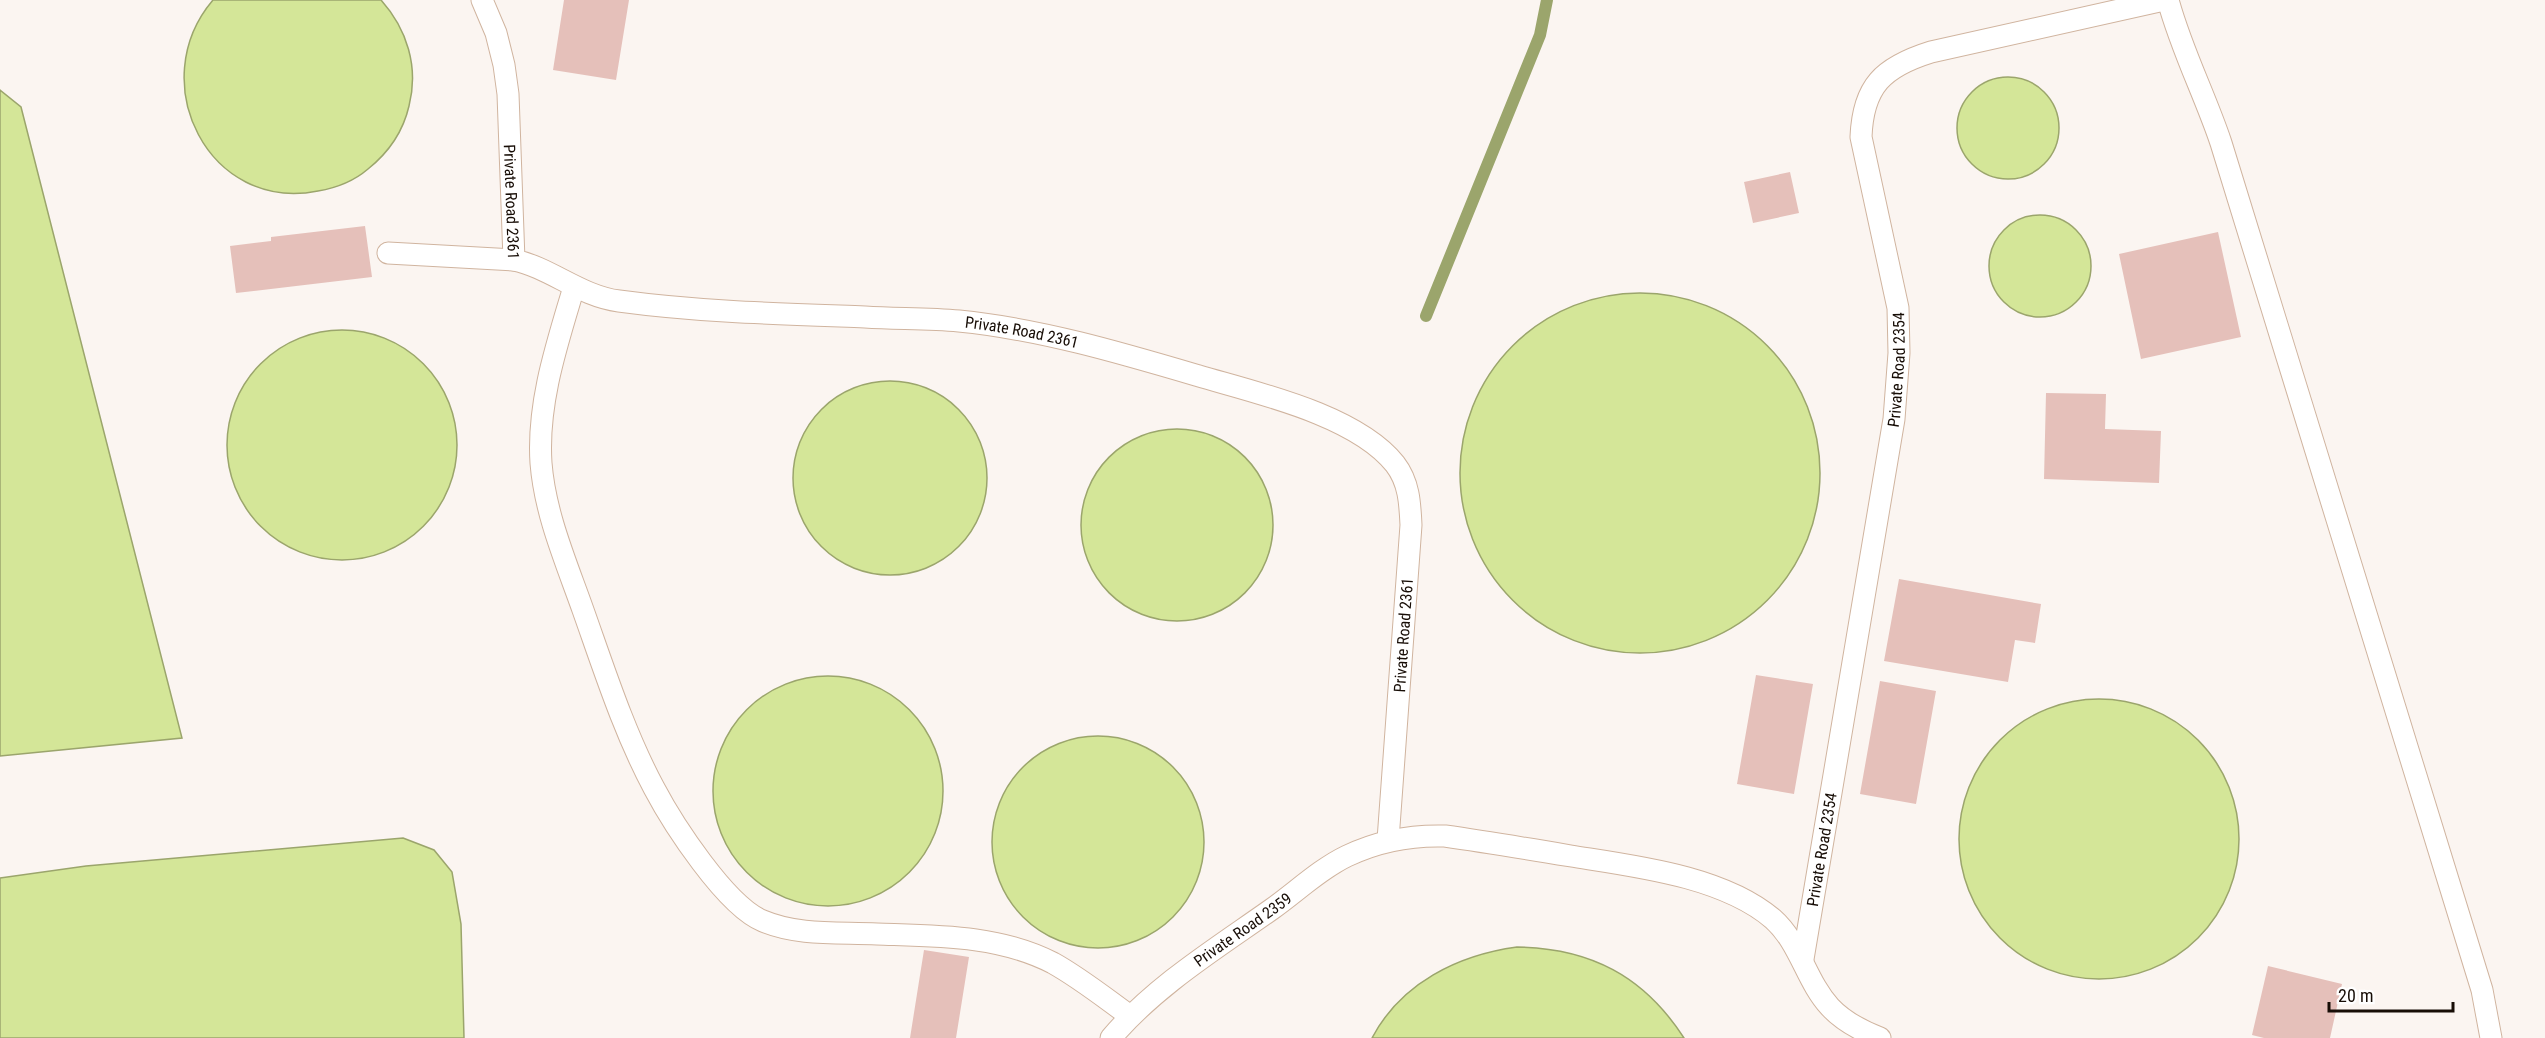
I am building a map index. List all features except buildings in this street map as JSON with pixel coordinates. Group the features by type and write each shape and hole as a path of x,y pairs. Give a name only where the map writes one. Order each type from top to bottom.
{"lane":[{"name":"Private Road 2361","path":"482,0 496,33 508,94 514,260 545,270 574,287 601,298 617,301 773,313 958,321 1034,333 1136,358 1283,401 1311,411 1366,439 1386,454 1403,477 1409,492 1411,517 1388,840"},
{"path":"2166,0 2221,143 2482,990 2491,1038"},
{"name":"Private Road 2354","path":"1803,959 1898,384 1898,308 1861,137 1866,98 1884,74 1894,66 1931,51 2166,0"},
{"path":"388,253 514,260"},
{"path":"574,287 544,399 541,462 549,509 597,650 642,763 668,812 720,886 759,920 784,928 950,936 1001,945 1050,962 1130,1016"},
{"path":"1388,840 1445,836 1646,868 1709,886 1760,910 1784,930 1830,1007 1853,1024 1880,1038"},
{"name":"Private Road 2359","path":"1111,1038 1130,1016 1191,966 1346,857 1388,840"}],"shaded area":[{"path":"213,0 381,0 398,23 404,36 412,77 412,91 403,125 382,156 363,173 351,180 318,191 279,192 246,182 218,162 198,134 187,102 185,68 193,33"},
{"path":"2008,77 2027,81 2044,92 2055,109 2059,128 2055,147 2044,164 2027,175 2008,179 1989,175 1972,164 1961,147 1957,128 1961,109 1972,92 1989,81"},
{"path":"0,90 21,107 182,738 0,756"},
{"path":"2040,215 2059,219 2076,230 2087,247 2091,266 2087,285 2076,302 2059,313 2040,317 2021,313 2004,302 1993,285 1989,266 1993,247 2004,230 2021,219"},
{"path":"1640,293 1675,296 1709,306 1740,323 1768,345 1790,373 1807,404 1817,438 1820,473 1817,508 1807,542 1790,573 1768,601 1740,623 1709,640 1675,650 1640,653 1605,650 1571,640 1540,623 1512,601 1490,573 1473,542 1463,508 1460,473 1463,438 1473,404 1490,373 1512,345 1540,323 1571,306 1605,296"},
{"path":"331,330 353,330 396,343 415,356 431,372 444,391 452,412 457,445 455,467 444,499 431,518 415,534 396,547 375,555 353,560 331,560 288,547 269,534 253,518 240,499 232,478 227,456 227,434 240,391 253,372 269,356 288,343 309,335"},
{"path":"890,381 909,383 927,389 951,403 965,417 979,441 985,459 987,478 985,497 979,515 965,539 951,553 927,567 909,573 890,575 871,573 853,567 829,553 815,539 801,515 795,497 793,478 795,459 801,441 815,417 829,403 853,389 871,383"},
{"path":"1186,429 1196,430 1222,440 1238,450 1252,464 1266,488 1272,506 1272,544 1266,562 1252,586 1238,600 1214,614 1196,620 1168,621 1158,620 1132,610 1116,600 1102,586 1088,562 1082,544 1081,516 1082,506 1092,480 1102,464 1116,450 1140,436 1158,430"},
{"path":"828,676 850,678 872,685 901,702 917,718 938,758 943,791 941,813 934,835 917,864 901,880 861,901 828,906 806,904 784,897 755,880 739,864 718,824 713,791 715,769 722,747 739,718 755,702 795,681"},
{"path":"2099,699 2140,705 2177,723 2198,740 2215,761 2233,798 2239,839 2233,880 2215,917 2198,938 2177,955 2140,973 2099,979 2058,973 2021,955 2000,938 1983,917 1965,880 1959,839 1965,798 1983,761 2000,740 2021,723 2058,705"},
{"path":"1088,736 1108,736 1129,740 1148,748 1166,760 1180,774 1192,792 1200,811 1204,842 1200,873 1192,892 1180,910 1166,924 1148,936 1129,944 1108,948 1088,948 1067,944 1048,936 1030,924 1016,910 1004,892 996,873 992,852 992,832 996,811 1004,792 1016,774 1030,760 1048,748 1067,740"},
{"path":"403,838 434,850 452,872 461,924 464,1038 0,1038 0,878 86,866"},
{"path":"1517,947 1568,953 1613,970 1633,982 1651,998 1684,1038 1372,1038 1384,1019 1399,1002 1433,975 1474,957"}],"waterway":[{"path":"1426,316 1540,35 1547,0"}]}
